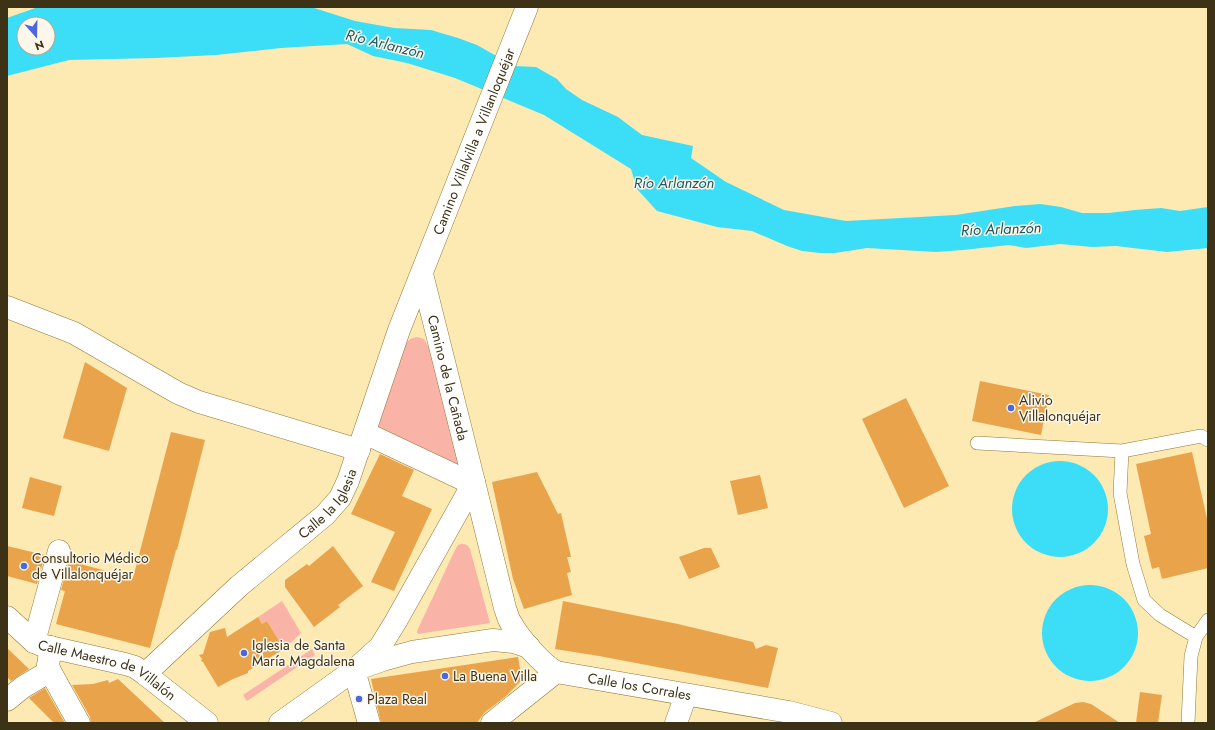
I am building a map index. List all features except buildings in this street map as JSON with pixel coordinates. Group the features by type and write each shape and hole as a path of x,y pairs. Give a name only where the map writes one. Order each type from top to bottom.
{"street":[{"name":"Camino Villalvilla a Villanloquéjar","path":"422,274 526,8"},
{"name":"Calle la Iglesia","path":"145,674 239,586 325,515 340,498 348,481 362,442 399,330 422,274"},
{"name":"Camino de la Cañada","path":"422,274 505,608 506,632 529,647"},
{"path":"7,307 74,333 178,393 199,402 362,442 474,483 380,647 354,670 280,723"},
{"path":"399,330 408,324 418,322 427,324 436,333"},
{"path":"447,532 462,526 475,527 487,536"},
{"path":"59,551 42,645 50,671 79,723"},
{"name":"Calle Maestro de Villalón","path":"7,617 42,645 135,667 207,723"},
{"path":"396,621 398,634 402,644 412,652"},
{"path":"354,670 412,652 484,641 506,632"},
{"name":"Calle los Corrales","path":"529,647 548,668 556,672 789,712 831,723"},
{"path":"354,670 369,723"},
{"path":"7,700 50,671"},
{"path":"494,722 556,672"},
{"path":"676,723 686,695"}],"lane":[{"path":"977,443 1122,451 1201,436 1208,440"},
{"path":"1122,451 1120,493 1133,564 1144,600 1160,615 1196,638"},
{"path":"1188,723 1191,656 1196,638 1208,620"}],"shaded area":[{"path":"417,337 424,339 430,350 460,466 377,430 405,344 410,339"},
{"path":"458,545 467,545 470,549 490,623 418,634 417,631 455,550"},
{"path":"282,601 301,633 284,649 267,621 262,624 258,617"},
{"path":"312,649 315,655 247,701 243,695"}],"water":[{"name":"Río Arlanzón","path":"38,7 311,7 355,21 394,28 431,30 477,45 514,66 536,67 557,79 566,89 582,100 618,117 642,135 693,146 691,158 726,182 784,210 846,221 956,215 1015,206 1040,204 1061,207 1082,213 1109,213 1161,208 1180,211 1208,207 1208,248 1167,252 1116,246 1092,247 1060,244 1026,248 1009,245 936,252 867,248 835,253 802,251 752,231 717,227 657,211 637,189 631,169 544,115 455,78 407,63 373,56 347,44 281,48 216,55 69,60 7,76 7,18"},
{"path":"1060,461 1078,465 1087,469 1094,475 1100,482 1104,491 1108,509 1104,527 1100,536 1094,543 1087,549 1078,553 1060,557 1042,553 1033,549 1026,543 1020,536 1016,527 1012,509 1016,491 1020,482 1026,475 1033,469 1042,465"},
{"path":"1090,585 1108,589 1117,593 1124,599 1130,606 1134,615 1138,633 1134,651 1130,660 1124,667 1117,673 1108,677 1090,681 1072,677 1063,673 1056,667 1050,660 1046,651 1042,633 1046,615 1050,606 1056,599 1063,593 1072,589"}],"place":[{"name":"Alivio Villalonquéjar","path":"1011,408"},
{"name":"Consultorio Médico de Villalonquéjar","path":"24,566"},
{"name":"Iglesia de Santa María Magdalena","path":"244,653"},
{"name":"La Buena Villa","path":"445,676"},
{"name":"Plaza Real","path":"359,699"}]}
